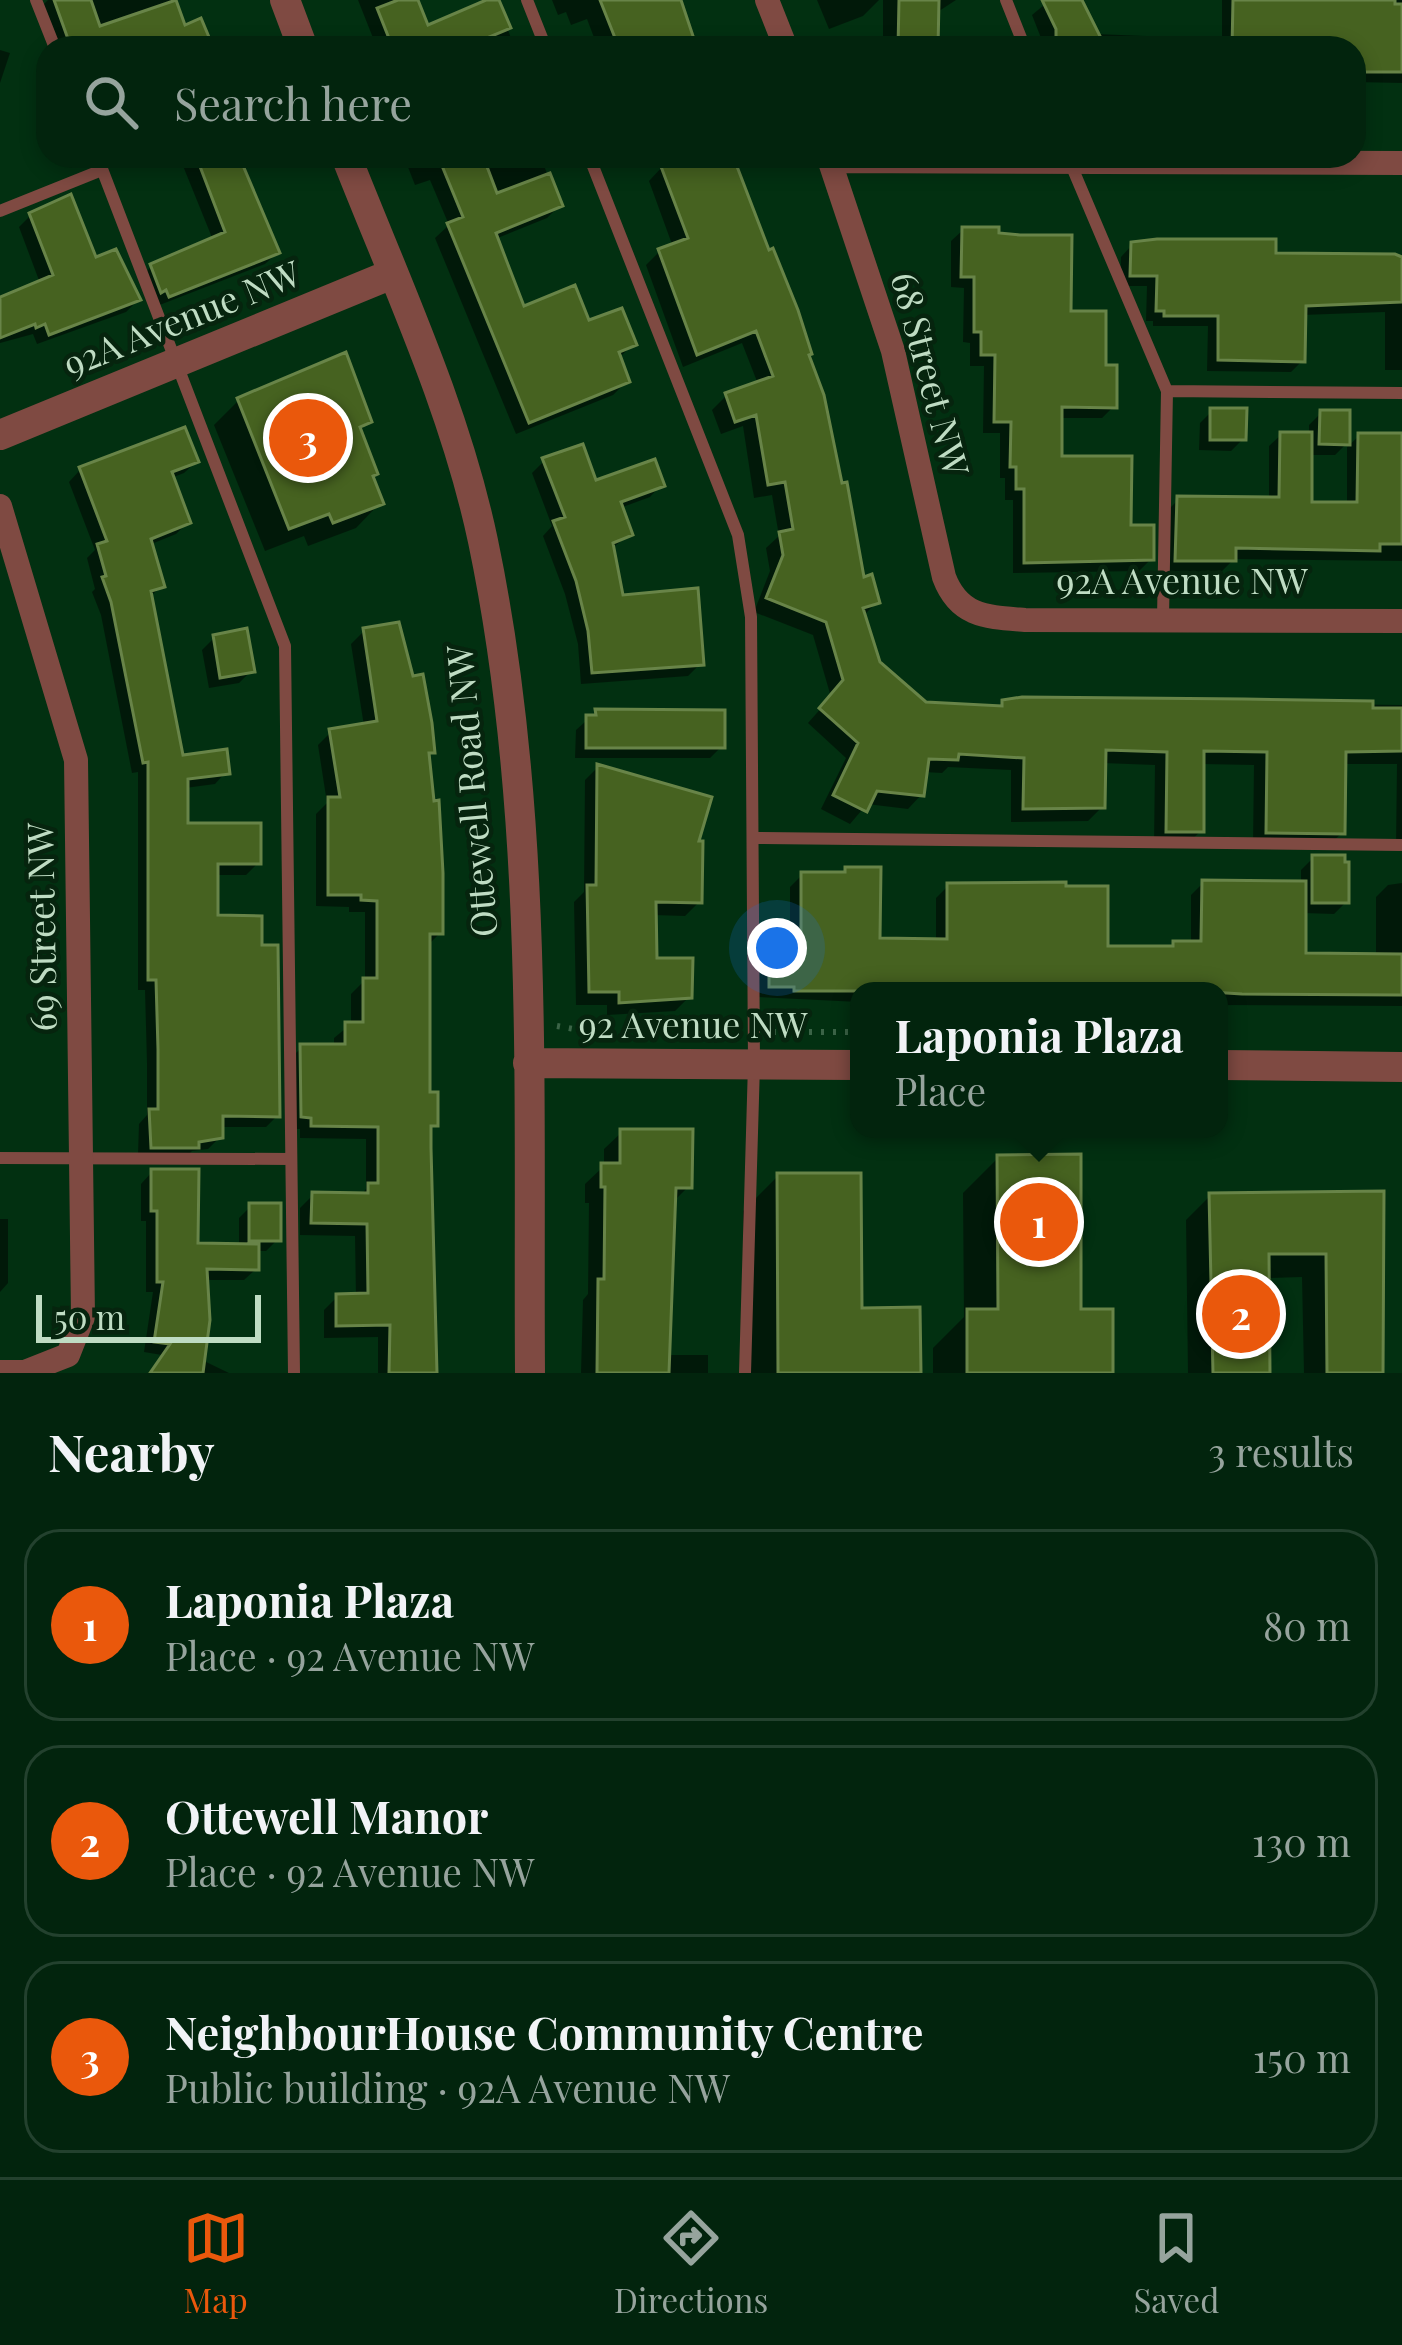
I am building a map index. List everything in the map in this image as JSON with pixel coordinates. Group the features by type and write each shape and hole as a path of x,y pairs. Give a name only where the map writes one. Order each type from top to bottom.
{"street":[{"path":"284,0 298,36"},
{"path":"767,0 781,36"},
{"path":"1366,162 1402,163"},
{"name":"Ottewell Road NW","path":"351,168 442,400 470,492 509,683 521,841 528,1063 530,1373"},
{"name":"68 Street NW","path":"832,168 893,352 944,577 963,609"},
{"name":"92A Avenue NW","path":"0,435 392,274"},
{"name":"69 Street NW","path":"0,506 76,760 83,1317 68,1355 25,1372 0,1372"},
{"name":"92A Avenue NW","path":"963,609 984,617 1025,620 1402,621"},
{"name":"92 Avenue NW","path":"528,1063 850,1064"},
{"path":"1228,1065 1402,1067"}],"lane":[{"path":"36,0 50,36"},
{"path":"527,0 541,36"},
{"path":"1006,0 1020,36"},
{"path":"0,211 90,168"},
{"path":"102,168 285,646 294,1373"},
{"path":"594,168 738,535 751,617 754,1064 745,1373"},
{"path":"1072,168 1167,391 1162,619"},
{"path":"1167,391 1402,393"},
{"path":"754,838 1402,845"},
{"path":"0,1158 291,1159"}],"path":[{"path":"567,1026 605,1031"},
{"path":"752,1031 850,1032"}],"building":[{"path":"54,0 91,0 100,26 176,0 185,25 201,18 208,36 67,36"},
{"path":"398,0 418,0 428,25 486,0 499,0 511,28 492,36 388,36 377,8"},
{"path":"600,0 681,0 693,36 614,36"},
{"path":"899,0 939,0 938,36 898,36"},
{"path":"1042,0 1082,0 1100,36 1056,36"},
{"path":"1233,0 1395,0 1402,4 1402,72 1366,72 1366,36 1232,36"},
{"path":"201,168 244,168 280,253 169,297 166,290 161,293 150,264 225,232"},
{"path":"443,168 488,168 497,193 550,173 563,206 496,233 507,262 524,306 575,285 589,320 622,308 637,345 619,352 630,382 529,423 447,223 463,217"},
{"path":"662,168 738,168 798,310 824,395 842,483 847,482 864,577 872,574 880,603 863,608 880,662 926,702 1002,706 1002,700 1022,697 1244,699 1373,701 1373,708 1402,708 1402,751 1346,752 1345,834 1266,833 1267,752 1204,751 1204,832 1166,832 1167,752 1106,750 1105,808 1023,809 1024,758 959,754 958,760 929,759 924,796 877,791 867,812 833,795 858,743 819,708 843,680 826,622 766,598 783,555 779,532 793,529 785,482 768,485 756,415 735,422 725,393 773,376 756,331 697,355 658,249 688,238"},
{"path":"71,194 96,257 116,249 141,300 49,335 45,324 36,328 35,324 0,338 0,297 53,275 29,213"},
{"path":"962,227 999,227 999,233 1020,235 1072,235 1071,311 1106,311 1106,365 1117,365 1117,408 1062,407 1062,456 1132,456 1131,525 1154,525 1154,560 1024,563 1024,489 1016,489 1016,467 1010,467 1011,422 994,422 995,355 981,355 981,332 974,332 974,277 961,277"},
{"path":"1276,239 1276,253 1395,254 1402,257 1402,302 1306,306 1305,362 1218,360 1218,316 1164,316 1164,311 1156,311 1157,276 1130,276 1131,242"},
{"path":"346,352 372,422 360,427 384,504 333,523 329,514 289,529 237,398"},
{"path":"1210,408 1247,408 1246,440 1210,440"},
{"path":"1320,410 1350,410 1350,445 1319,444"},
{"path":"185,427 199,462 172,472 191,523 151,539 165,587 151,591 183,755 227,749 230,774 188,779 188,823 261,823 261,864 218,864 218,915 262,916 262,945 278,945 280,1117 223,1116 223,1138 199,1142 199,1148 151,1148 149,1109 158,1109 158,1049 156,980 148,980 148,762 143,763 102,577 106,576 97,544 107,541 79,467"},
{"path":"1280,432 1312,432 1312,502 1357,502 1358,433 1402,433 1402,544 1380,544 1380,551 1236,548 1236,561 1175,561 1177,496 1279,497"},
{"path":"583,444 596,480 655,459 665,486 621,502 633,535 613,543 623,595 698,588 704,665 592,673 576,581 553,521 565,517 542,458"},
{"path":"399,622 413,676 423,674 432,723 435,753 429,753 434,801 439,800 443,873 443,934 430,934 430,1092 438,1092 438,1126 431,1126 437,1373 389,1373 390,1325 336,1326 336,1294 368,1293 367,1224 311,1223 312,1192 368,1193 368,1183 378,1183 378,1127 311,1126 311,1118 301,1117 300,1044 345,1044 345,1022 363,1022 363,978 377,978 377,901 361,900 361,895 328,895 328,797 340,797 329,729 377,721 363,628"},
{"path":"247,628 255,672 220,678 213,635"},
{"path":"595,709 725,710 725,748 586,748 586,715 596,715"},
{"path":"597,764 712,797 699,841 703,841 702,903 656,902 657,958 693,958 692,998 619,1003 619,992 589,992 587,885 596,885"},
{"path":"1312,855 1345,855 1349,903 1312,903"},
{"path":"845,867 881,867 880,938 947,939 947,883 1108,886 1108,946 1201,941 1202,880 1306,881 1306,953 1402,954 1402,995 1228,993 1228,982 850,982 850,991 769,987 769,937 801,937 801,872 845,872"},
{"path":"620,1129 693,1129 692,1188 676,1188 669,1373 597,1373 598,1279 604,1279 601,1163 620,1163"},
{"path":"1081,1154 1081,1309 1113,1309 1113,1373 967,1373 967,1309 998,1309 997,1155"},
{"path":"151,1169 199,1169 198,1243 259,1244 259,1270 207,1269 210,1320 203,1373 150,1373 170,1344 154,1342 163,1282 157,1282 157,1211 151,1211"},
{"path":"777,1173 861,1173 862,1308 920,1307 921,1373 778,1373"},
{"path":"1384,1191 1383,1373 1327,1373 1326,1254 1269,1254 1270,1373 1213,1373 1209,1193"},
{"path":"249,1203 281,1203 281,1241 249,1241"}],"place":[{"name":"NeighbourHouse Community Centre","path":"308,438"},
{"name":"Laponia Plaza","path":"1039,1222"},
{"name":"Ottewell Manor","path":"1241,1314"}]}
